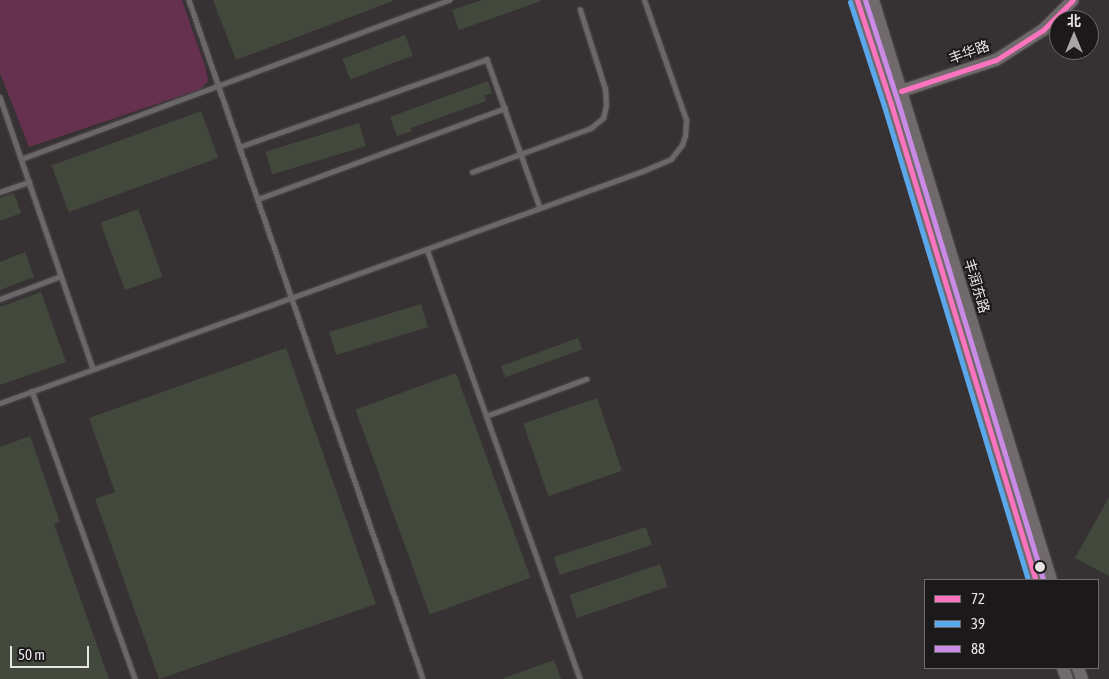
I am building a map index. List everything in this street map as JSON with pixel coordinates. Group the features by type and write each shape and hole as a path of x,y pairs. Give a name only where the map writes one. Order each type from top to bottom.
{"street":[{"path":"857,0 1036,579"},
{"name":"丰润东路","path":"873,0 1051,579"},
{"name":"丰华路","path":"889,100 996,60 1043,30 1074,0"},
{"path":"1074,10 1083,0"},
{"name":"丰华路","path":"903,95 999,67 1049,35"}],"lane":[{"path":"189,0 424,679"},
{"path":"21,159 449,0"},
{"path":"0,403 671,159 682,145 686,129 683,108 644,0"},
{"path":"472,172 591,128 603,118 606,106 605,89 580,10"},
{"path":"239,146 487,59 540,208"},
{"path":"0,97 93,369"},
{"path":"258,199 505,108"},
{"path":"0,192 29,182"},
{"path":"427,249 580,679"},
{"path":"0,298 61,276"},
{"path":"486,416 586,379"},
{"path":"32,391 135,679"}],"shaded area":[{"path":"0,0 182,0 206,69 208,81 201,89 29,147 0,73"}],"building":[{"path":"213,0 393,0 393,1 236,60"},
{"path":"482,0 541,1 459,30 452,10"},
{"path":"405,35 413,56 350,80 342,59"},
{"path":"488,81 492,93 484,96 486,101 411,128 412,131 397,136 390,117"},
{"path":"201,111 218,158 69,212 52,165"},
{"path":"359,123 366,146 272,175 265,152"},
{"path":"14,193 21,213 0,221 0,198"},
{"path":"138,209 163,277 125,290 100,223"},
{"path":"25,252 34,277 0,290 0,262"},
{"path":"41,292 66,362 0,385 0,307"},
{"path":"421,304 428,327 336,355 329,332"},
{"path":"578,338 582,349 505,377 501,366"},
{"path":"286,348 376,604 159,679 95,499 115,492 89,418"},
{"path":"456,373 531,578 430,614 355,410"},
{"path":"597,398 622,471 548,496 523,423"},
{"path":"30,436 60,522 54,524 109,679 0,679 0,447"},
{"path":"1109,497 1109,576 1075,558"},
{"path":"646,527 652,545 560,575 554,557"},
{"path":"660,564 668,587 577,618 569,595"},
{"path":"554,660 561,679 504,679 504,678"}],"transit line":[{"name":"72","path":"857,0 891,104 1036,579"},
{"name":"88","path":"865,0 898,102 1043,578"},
{"name":"72","path":"901,91 996,60 1043,30 1073,0"},
{"name":"39","path":"850,2 884,106 1028,579"}]}
